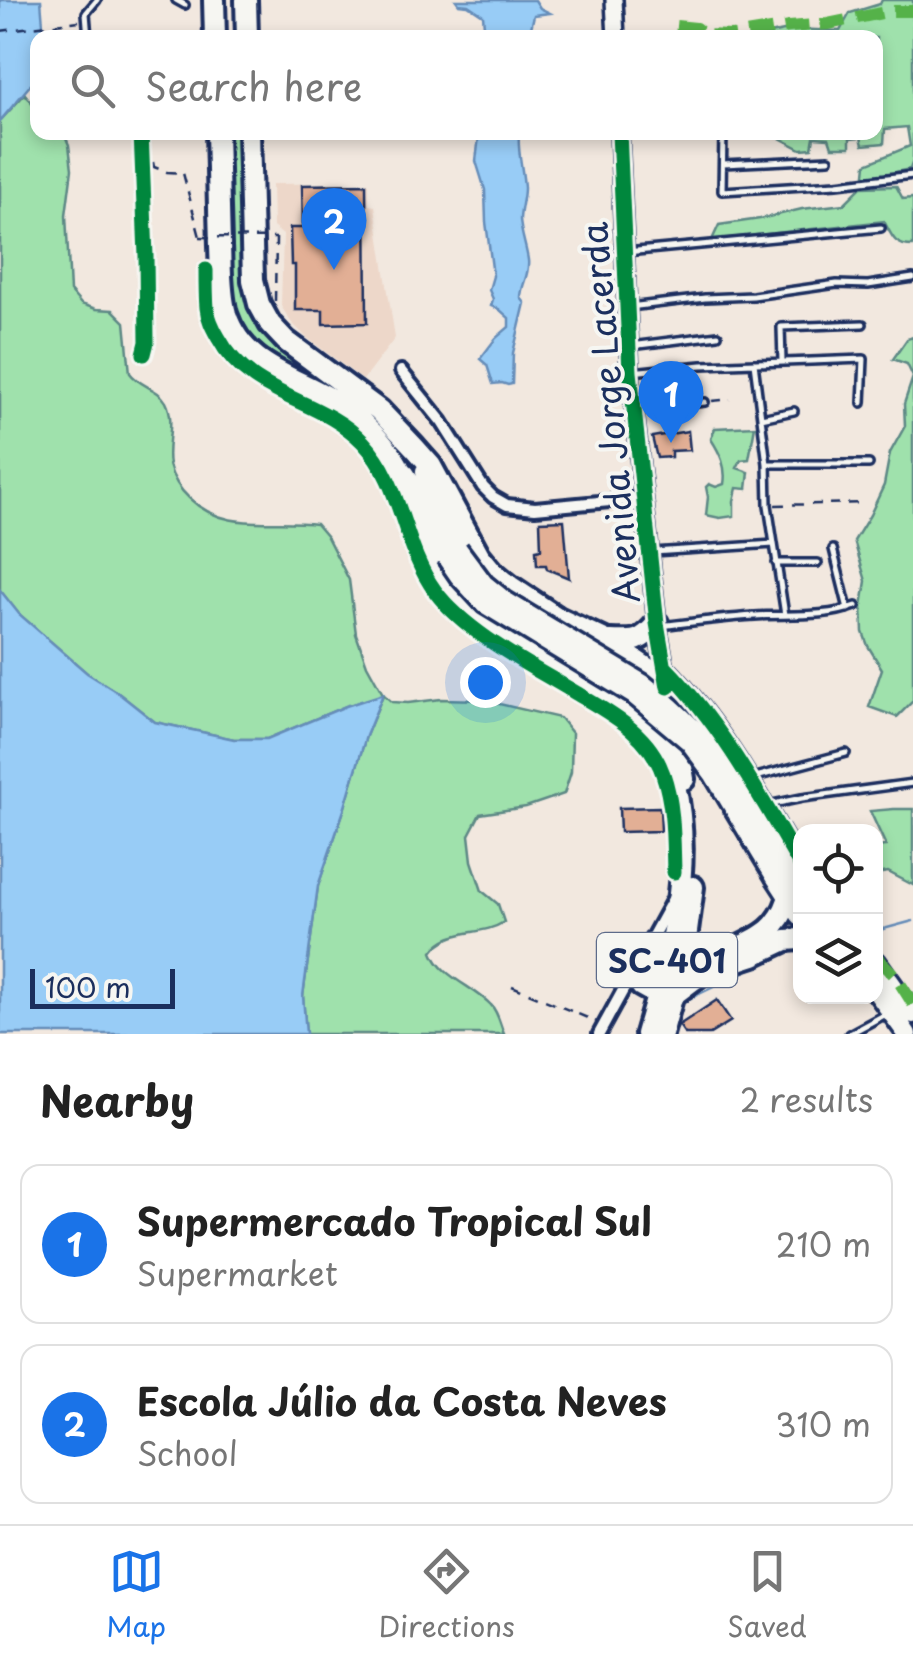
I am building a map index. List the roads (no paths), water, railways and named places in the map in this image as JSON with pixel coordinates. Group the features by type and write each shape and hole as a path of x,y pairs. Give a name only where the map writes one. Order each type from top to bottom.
{"highway":[{"path":"214,0 215,30"},
{"path":"246,0 247,30"},
{"name":"SC-401","path":"217,140 221,284 225,311 236,336 252,356 273,370 354,414 398,465 425,550 476,615 608,695 650,728 659,740 678,798 681,884 672,940 646,1034"},
{"path":"249,140 253,280 264,315 277,333 379,410 415,448 431,466 479,555 493,572 558,618 607,641 666,677"},
{"path":"607,641 638,640 657,624"},
{"name":"SC-401","path":"662,1034 655,995 684,954 693,880 689,799 666,677"},
{"path":"684,954 710,958 757,938 771,930 793,905"},
{"path":"655,995 706,971 793,940"}],"main road":[{"path":"614,0 616,30"},
{"name":"Avenida Jorge Lacerda","path":"619,140 630,372 648,552 666,677"},
{"path":"415,448 459,576 485,604 634,695 689,741 788,871"},
{"path":"398,465 452,553"},
{"path":"666,677 687,690 750,779 766,806 788,871"},
{"path":"883,972 913,1014"},
{"path":"883,1000 907,1034"}],"street":[{"path":"400,371 442,422 483,487 507,505 535,508 642,498"},
{"path":"601,1030 681,884"},
{"path":"629,975 655,995"},
{"path":"619,996 655,995"}],"lane":[{"path":"87,30 86,13 98,0"},
{"path":"176,0 185,6"},
{"path":"723,140 722,191 913,175"},
{"path":"723,164 829,159"},
{"path":"623,252 881,228"},
{"path":"626,307 913,278"},
{"path":"782,362 781,327 863,324"},
{"path":"628,346 718,334"},
{"path":"630,372 679,366 864,359 862,403"},
{"path":"754,363 767,464 768,505 785,615"},
{"path":"634,410 705,402"},
{"path":"761,418 794,411"},
{"path":"767,464 869,464"},
{"path":"648,552 774,544"},
{"path":"833,549 848,609"},
{"path":"776,563 818,563"},
{"path":"657,624 856,606"},
{"path":"750,779 846,753"},
{"path":"766,806 913,783"},
{"path":"849,1034 891,1011"}],"water":[{"path":"0,0 41,0 43,30 30,30 30,85 0,121"},
{"path":"456,0 535,0 550,13 534,15 531,30 484,30 483,15"},
{"path":"479,140 519,140 524,188 520,220 528,265 521,293 525,303 513,353 512,384 508,385 493,384 487,365 480,359 509,327 509,318 491,306 489,290 493,276 485,190 476,161"},
{"path":"0,590 19,614 87,673 155,722 234,739 267,739 383,694 318,886 303,996 306,1034 0,1034"}],"waterway":[{"path":"883,929 913,921"},
{"path":"685,1001 787,951"}],"place":[{"name":"Escola Júlio da Costa Neves","path":"334,270"},
{"name":"Supermercado Tropical Sul","path":"671,443"}]}
